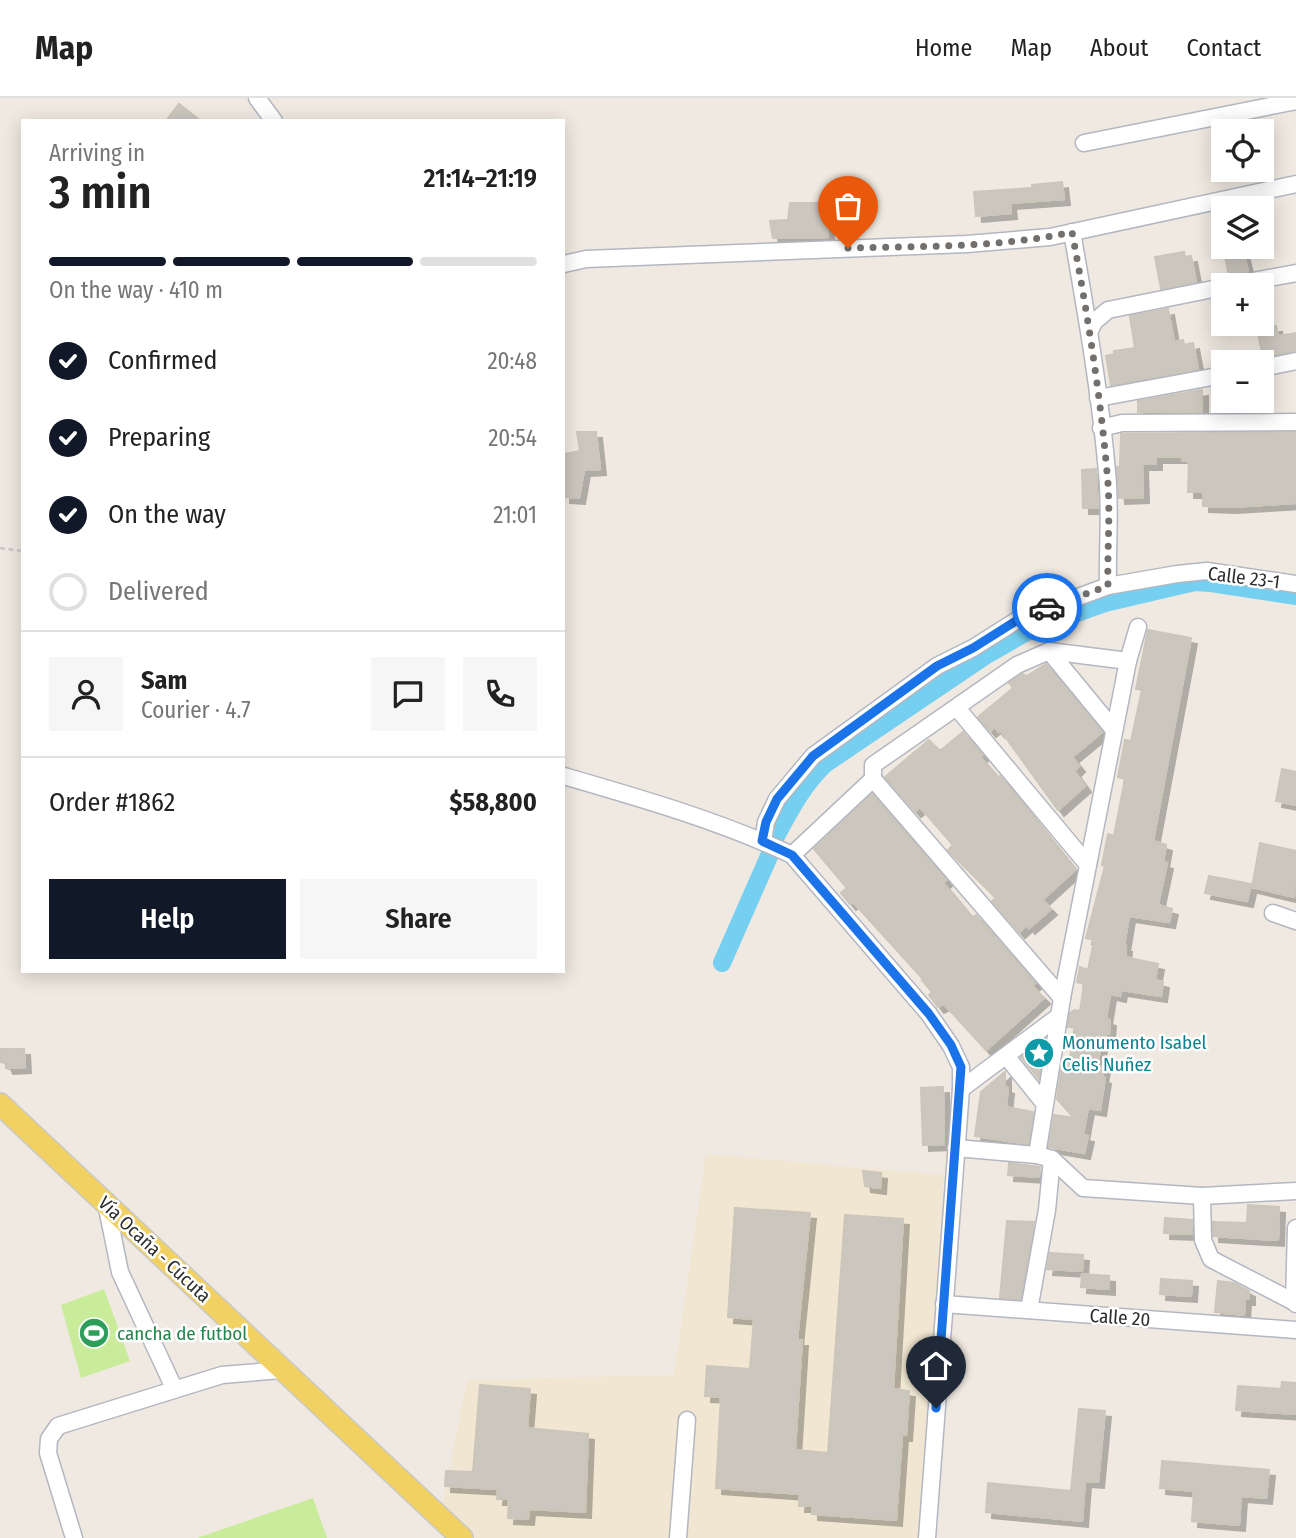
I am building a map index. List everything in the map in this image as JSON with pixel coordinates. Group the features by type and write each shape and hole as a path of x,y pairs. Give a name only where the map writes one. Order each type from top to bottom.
{"main road":[{"name":"Vía Ocaña - Cúcuta","path":"0,1104 462,1538"}],"street":[{"path":"257,98 273,119"},
{"path":"1084,143 1296,101"},
{"path":"565,264 586,259 967,244 1050,237 1296,184"},
{"path":"1072,232 1090,331 1107,471 1110,517 1108,586"},
{"path":"1274,277 1296,273"},
{"path":"1090,331 1094,322 1108,310 1211,289"},
{"path":"1274,366 1296,361"},
{"path":"1098,398 1211,377"},
{"path":"1101,428 1122,423 1296,422"},
{"name":"Calle 23-1","path":"762,841 766,822 777,799 813,756 937,666 973,648 1019,619 1108,586 1207,571 1296,584"},
{"path":"1029,1310 1047,1210 1044,1103 1114,730 1138,627"},
{"path":"1062,998 873,779 873,765 1017,665 1049,651 1128,661"},
{"path":"1049,651 1114,730"},
{"path":"957,708 1088,865"},
{"path":"565,776 762,841 792,855 929,1014 951,1045 961,1067 961,1089 927,1538"},
{"path":"792,855 873,779"},
{"path":"1273,913 1296,921"},
{"path":"961,1089 1059,1016"},
{"path":"1007,1057 1044,1103"},
{"path":"956,1147 1045,1157 1083,1188 1202,1196 1296,1191"},
{"path":"1202,1196 1203,1240 1211,1259 1295,1303 1296,1228"},
{"path":"106,1203 120,1272 174,1388"},
{"name":"Calle 20","path":"944,1304 1296,1330"},
{"path":"74,1538 48,1453 50,1439 58,1426 222,1375 282,1370"},
{"path":"678,1538 687,1420"}],"path":[{"path":"0,548 21,551"}],"shaded area":[{"path":"706,1154 944,1175 921,1538 464,1538 441,1512 467,1380 674,1375"}],"green space":[{"name":"cancha de futbol","path":"104,1289 130,1361 81,1378 61,1305"},
{"path":"313,1498 327,1538 197,1538"}],"building":[{"path":"179,104 198,119 168,119"},
{"path":"1062,182 1064,199 1010,203 1011,213 976,216 974,192 1032,188 1032,185"},
{"path":"790,203 827,203 828,237 773,238 770,221 788,220"},
{"path":"1184,252 1185,257 1191,256 1196,282 1161,289 1155,257"},
{"path":"1226,259 1245,259 1248,271 1229,273"},
{"path":"1168,309 1174,342 1183,340 1184,345 1193,343 1198,369 1111,385 1106,356 1114,354 1114,351 1135,348 1130,316"},
{"path":"1274,326 1278,336 1296,333 1296,351 1274,355 1274,350 1262,350 1259,336 1274,336"},
{"path":"1202,390 1202,412 1138,412 1138,401"},
{"path":"577,432 596,432 600,469 584,470 579,498 565,497 565,454 580,451"},
{"path":"1296,432 1296,503 1203,506 1203,492 1188,492 1189,461 1183,461 1182,457 1156,457 1156,464 1142,464 1143,497 1119,498 1117,467 1120,467 1121,434"},
{"path":"1096,469 1098,508 1083,508 1082,470"},
{"path":"1148,630 1191,638 1153,841 1166,845 1163,862 1167,863 1158,905 1172,909 1169,922 1129,916 1125,957 1158,964 1155,980 1163,982 1161,996 1121,990 1120,996 1110,994 1106,1019 1110,1020 1109,1034 1106,1034 1105,1041 1102,1041 1097,1066 1104,1067 1102,1077 1105,1078 1100,1110 1088,1108 1083,1135 1088,1136 1084,1153 1049,1147 1054,1115 1074,1118 1057,1099 1061,1071 1067,1072 1076,1028 1068,1027 1070,1013 1074,1010 1080,1011 1084,984 1077,982 1080,967 1088,970 1094,940 1086,938 1105,866 1102,865 1108,834 1114,836 1125,779 1118,777 1125,740 1131,741 1142,690 1136,689"},
{"path":"1046,664 1102,732 1072,757 1079,766 1074,771 1085,786 1058,810 1001,731 995,727 990,731 978,717 1013,688 1009,683"},
{"path":"963,732 982,755 980,757 998,778 1000,776 1075,870 1042,900 1051,909 1029,928 1027,925 1019,932 992,901 996,898 948,850 953,845 920,807 915,811 885,777 929,740 940,751"},
{"path":"1282,769 1296,772 1296,805 1276,801"},
{"path":"872,794 946,880 943,883 967,912 973,917 976,915 1035,983 1032,986 1044,998 986,1050 944,1004 938,1007 929,995 932,992 923,979 853,902 850,904 841,893 847,888 814,849"},
{"path":"1260,843 1296,851 1294,897 1252,887"},
{"path":"1209,876 1251,884 1247,901 1205,893"},
{"path":"1045,1040 1039,1079 1021,1057"},
{"path":"0,1049 24,1049 25,1067 7,1068 5,1063 0,1062"},
{"path":"1005,1072 1005,1087 1008,1088 1006,1107 1033,1112 1028,1144 975,1136 981,1092"},
{"path":"943,1087 944,1144 923,1145 921,1088"},
{"path":"1009,1163 1040,1167 1039,1177 1008,1175"},
{"path":"863,1171 881,1173 880,1188 865,1186"},
{"path":"1248,1205 1279,1207 1278,1240 1213,1236 1213,1222 1247,1223"},
{"path":"735,1208 810,1213 797,1340 802,1340 795,1450 828,1453 845,1215 903,1219 893,1389 909,1391 906,1435 902,1435 896,1520 812,1514 812,1506 799,1506 800,1494 716,1488 721,1397 705,1396 707,1366 750,1369 754,1319 728,1317"},
{"path":"1165,1218 1192,1220 1192,1234 1164,1233"},
{"path":"1007,1221 1034,1222 1020,1299 1000,1298"},
{"path":"1050,1253 1083,1255 1082,1271 1047,1269"},
{"path":"1082,1274 1109,1276 1109,1289 1081,1287"},
{"path":"1161,1279 1192,1281 1191,1296 1160,1294"},
{"path":"1218,1281 1234,1283 1249,1291 1249,1299 1245,1299 1244,1315 1215,1312"},
{"path":"1282,1382 1296,1383 1296,1414 1236,1410 1238,1386 1281,1389"},
{"path":"480,1385 530,1389 527,1428 588,1434 585,1512 529,1509 528,1519 508,1518 509,1499 497,1499 498,1489 445,1486 446,1471 473,1472"},
{"path":"1079,1409 1105,1411 1098,1482 1085,1481 1082,1521 986,1512 988,1483 1071,1491"},
{"path":"1162,1461 1269,1470 1266,1498 1241,1496 1239,1525 1192,1521 1194,1491 1160,1488"}],"waterway":[{"path":"774,840 803,790 825,764 985,656 1032,629 1105,603 1195,582 1296,596"},
{"path":"722,963 770,854"}],"way so far":[{"path":"848,248 967,244 1050,237 1072,232 1090,331 1107,471 1110,517 1108,586 1047,608"}],"place":[{"name":"Monumento Isabel Celis Nuñez","path":"1039,1053"},
{"name":"cancha de futbol","path":"94,1333"}],"route":[{"path":"936,1408 961,1067 951,1045 929,1014 792,855 762,841 766,822 777,799 813,756 937,666 973,648 1019,619 1047,608"}]}
